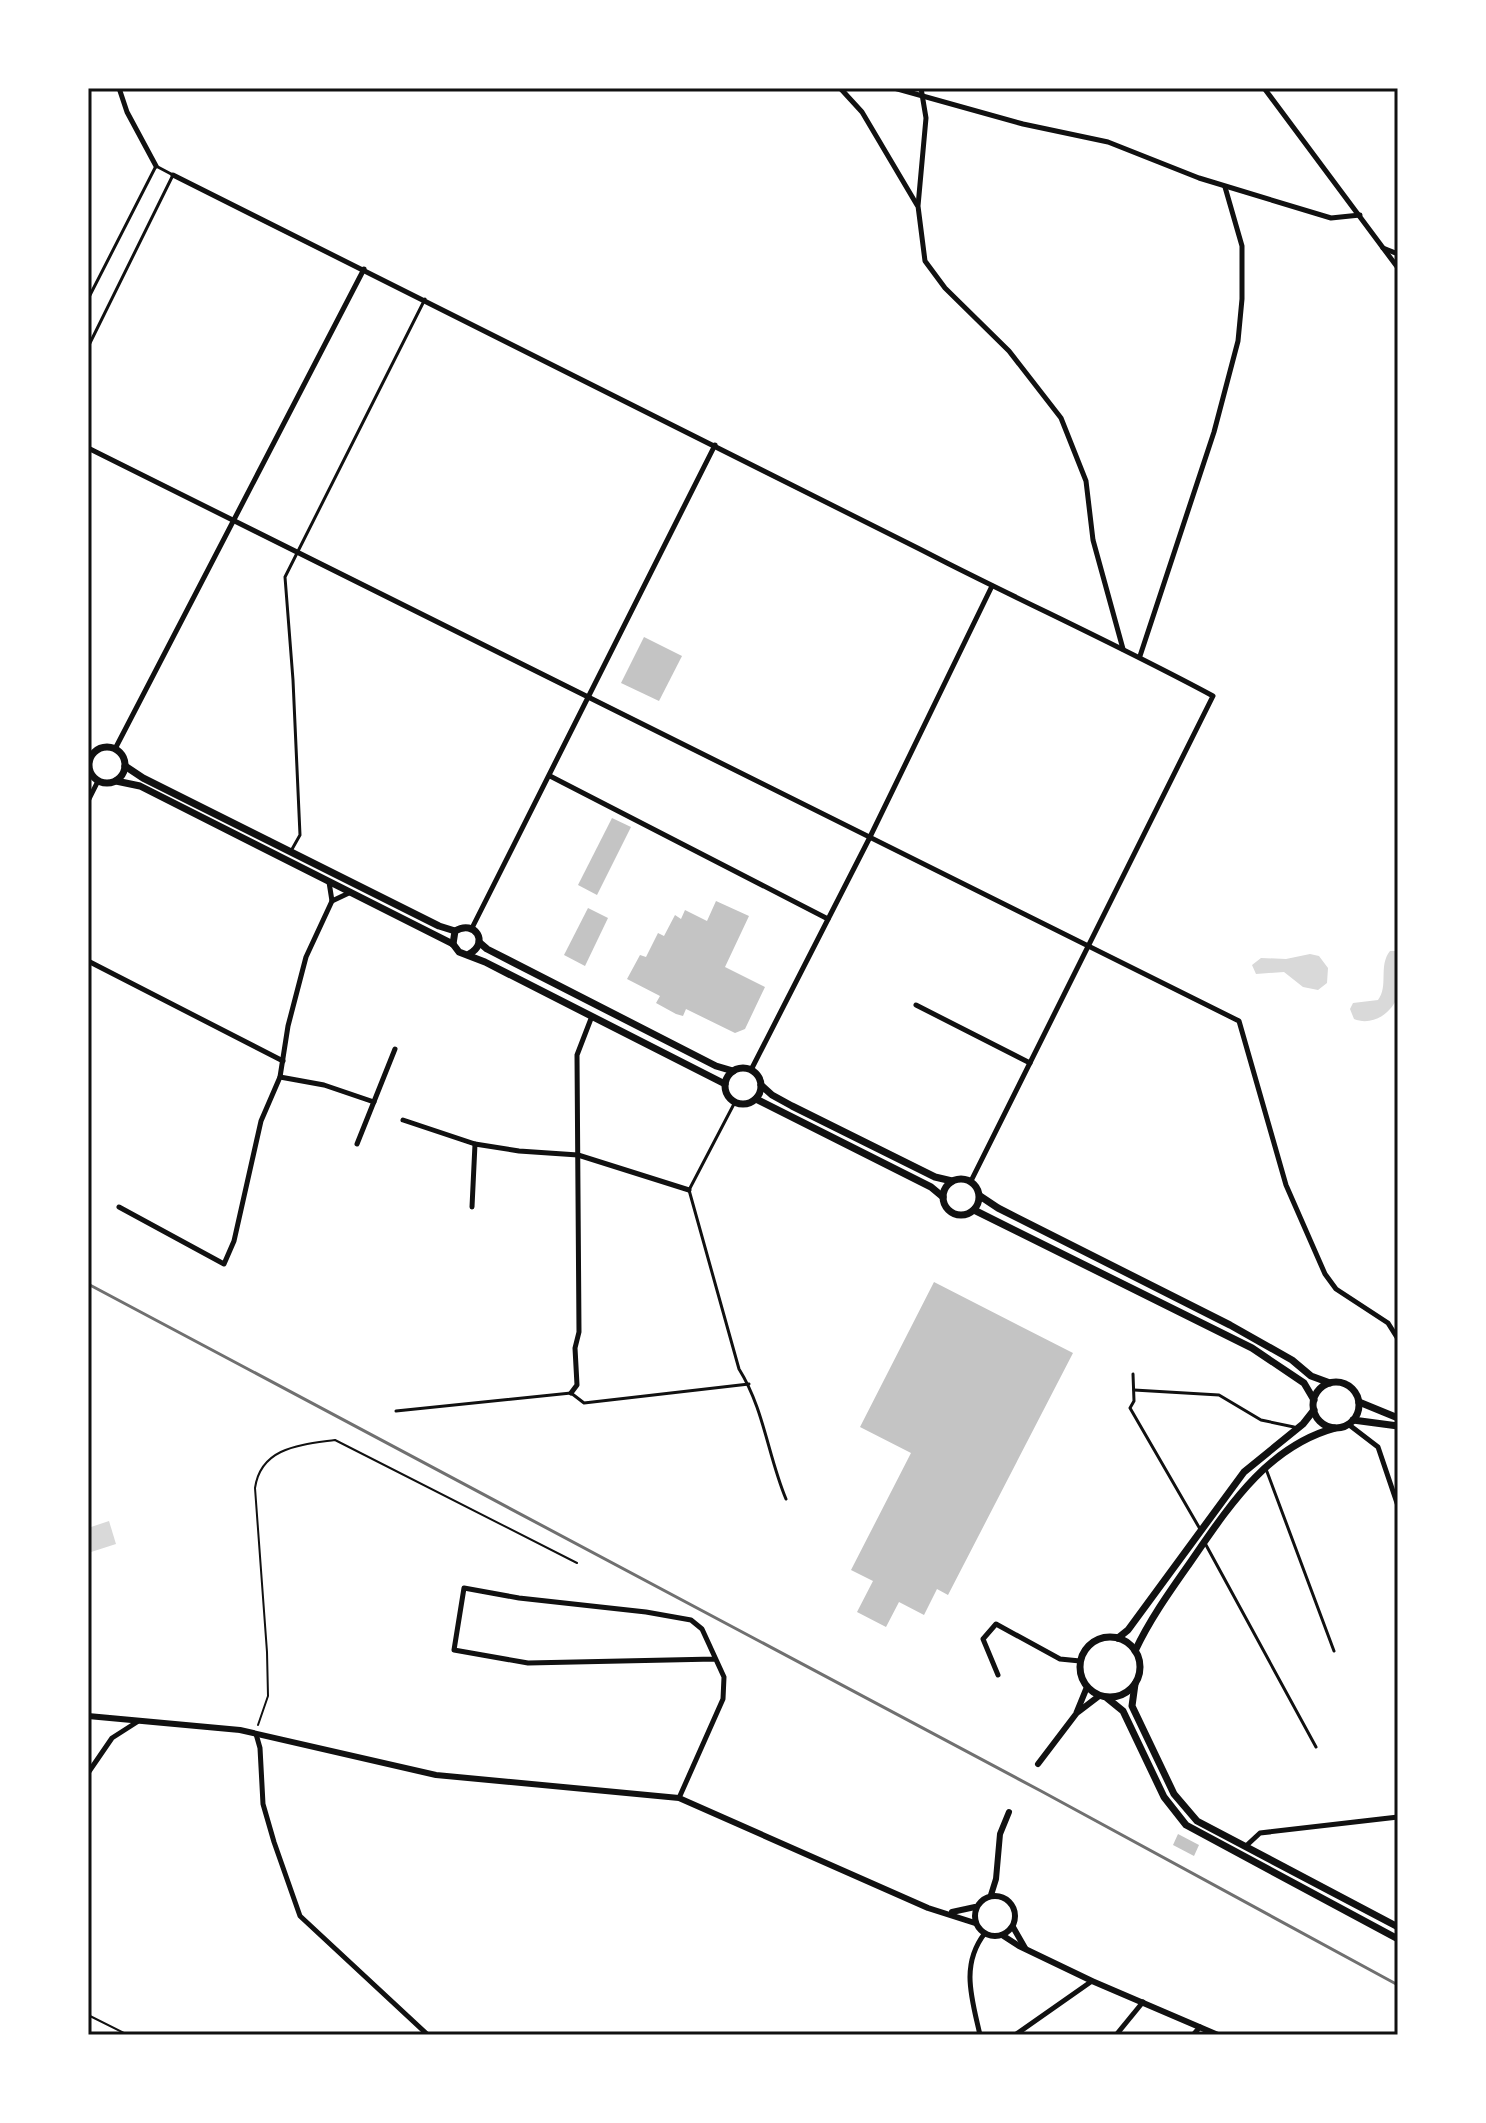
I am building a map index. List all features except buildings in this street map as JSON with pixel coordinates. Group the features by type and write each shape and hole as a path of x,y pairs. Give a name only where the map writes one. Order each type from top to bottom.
{"main road":[{"path":"455,931 439,926 143,778 125,766 121,754 115,749 92,749 89,770 98,781 140,786 453,944 459,952 469,954 725,1084"},
{"path":"116,781 125,766"},
{"path":"453,944 455,931 460,927 472,928 479,934 480,943 469,954"},
{"path":"480,943 716,1066 733,1071 742,1068 751,1070 772,1095 935,1177 971,1181 980,1196 998,1208 1262,1342 1311,1376 1330,1383"},
{"path":"733,1071 725,1084 727,1095 735,1102 746,1104 756,1099 761,1085"},
{"path":"756,1099 931,1187 943,1197"},
{"path":"952,1181 944,1191 947,1208 957,1214 974,1210 1252,1348 1304,1383 1314,1400"},
{"path":"974,1210 980,1196"},
{"path":"1335,1428 1322,1422 1314,1410 1314,1400 1320,1389 1330,1383 1340,1382 1356,1393 1358,1412 1351,1422"},
{"path":"1359,1402 1398,1418"},
{"path":"1118,1638 1128,1630 1244,1472 1263,1453 1296,1430 1314,1410"},
{"path":"1135,1651 1154,1615 1204,1542 1245,1487 1266,1469 1310,1435 1351,1422 1398,1426"},
{"path":"1398,1927 1197,1821 1174,1794 1132,1706 1140,1672 1135,1651 1118,1638 1109,1637 1087,1647 1080,1661 1081,1676 1087,1687 1123,1711 1164,1797 1186,1825 1398,1939"},
{"path":"1103,1697 1121,1696 1135,1684"}],"street":[{"path":"119,88 127,112 156,166"},
{"path":"840,88 862,112 918,206"},
{"path":"894,88 1023,124 1108,142 1225,187 1331,218 1360,215"},
{"path":"921,88 926,118 918,206 925,261 945,288 1009,351 1061,418 1086,481 1093,540 1123,649"},
{"path":"1264,88 1271,91 1398,268"},
{"path":"173,175 992,586 1140,656 1213,696 971,1181"},
{"path":"1140,656 1214,432 1238,341 1242,246 1225,187"},
{"path":"1382,247 1398,254"},
{"path":"115,749 364,269"},
{"path":"472,928 715,445"},
{"path":"88,448 1239,1021 1286,1185 1325,1274 1336,1289 1388,1323 1398,1339"},
{"path":"751,1070 869,839 992,586"},
{"path":"550,776 828,919"},
{"path":"88,801 98,781"},
{"path":"119,1207 224,1264 234,1241 261,1121 280,1077 288,1026 306,957 332,901 329,881"},
{"path":"332,901 351,892"},
{"path":"88,961 283,1061"},
{"path":"916,1005 1030,1063"},
{"path":"571,1393 577,1385 575,1348 579,1332 577,1055 592,1016"},
{"path":"357,1144 395,1049"},
{"path":"280,1077 324,1085 374,1102"},
{"path":"403,1120 475,1144 578,1155 689,1190"},
{"path":"472,1207 475,1144"},
{"path":"1351,1422 1378,1447 1398,1506"},
{"path":"679,1798 723,1699 724,1677 702,1629 691,1620 464,1588 454,1650 528,1663 715,1659"},
{"path":"998,1675 983,1639 996,1624 1060,1659 1080,1661"},
{"path":"1038,1764 1076,1714 1087,1687"},
{"path":"1076,1714 1103,1697"},
{"path":"88,1716 256,1734 436,1775 679,1798 928,1908 975,1923 985,1933 1002,1935 1013,1927"},
{"path":"88,1773 112,1738 137,1722"},
{"path":"256,1734 260,1748 263,1804 300,1916 428,2035"},
{"path":"991,1895 996,1879 1000,1834 1009,1812"},
{"path":"1246,1846 1260,1833 1398,1817"},
{"path":"996,1879 1001,1896 1014,1907 1013,1927 1025,1948"},
{"path":"948,1913 975,1907 991,1895 1001,1896"},
{"path":"975,1907 975,1923"},
{"path":"980,2035 968,1979 976,1944 985,1933"},
{"path":"1002,1935 1092,1981 1218,2035"},
{"path":"1015,2035 1092,1981"},
{"path":"1116,2035 1144,2002"},
{"path":"1193,2035 1200,2027"}],"lane":[{"path":"88,299 156,166 173,175 88,347"},
{"path":"291,851 300,835 285,577 425,299"},
{"path":"735,1102 689,1190 739,1369 749,1384 769,1444 773,1468 786,1499"},
{"path":"1133,1374 1134,1401 1130,1408 1200,1529"},
{"path":"396,1411 571,1393 584,1403 749,1384"},
{"path":"1134,1390 1219,1395 1261,1420 1292,1426 1296,1430"},
{"path":"1266,1469 1334,1651"},
{"path":"1204,1542 1316,1747"}],"path":[{"path":"256,1734 268,1696 255,1488 257,1475 266,1460 297,1445 335,1440 577,1563"},
{"path":"88,2015 128,2035"}],"shaded area":[{"path":"1390,951 1398,951 1399,987 1394,1004 1379,1018 1367,1021 1354,1019 1350,1009 1353,1003 1378,1000 1383,989 1386,957"},
{"path":"1310,954 1319,956 1328,968 1327,983 1318,990 1303,987 1284,972 1256,974 1252,965 1261,958 1286,959"},
{"path":"109,1521 116,1544 88,1553 88,1528"}],"railway":[{"path":"88,1284 1041,1791 1398,1985"}]}
